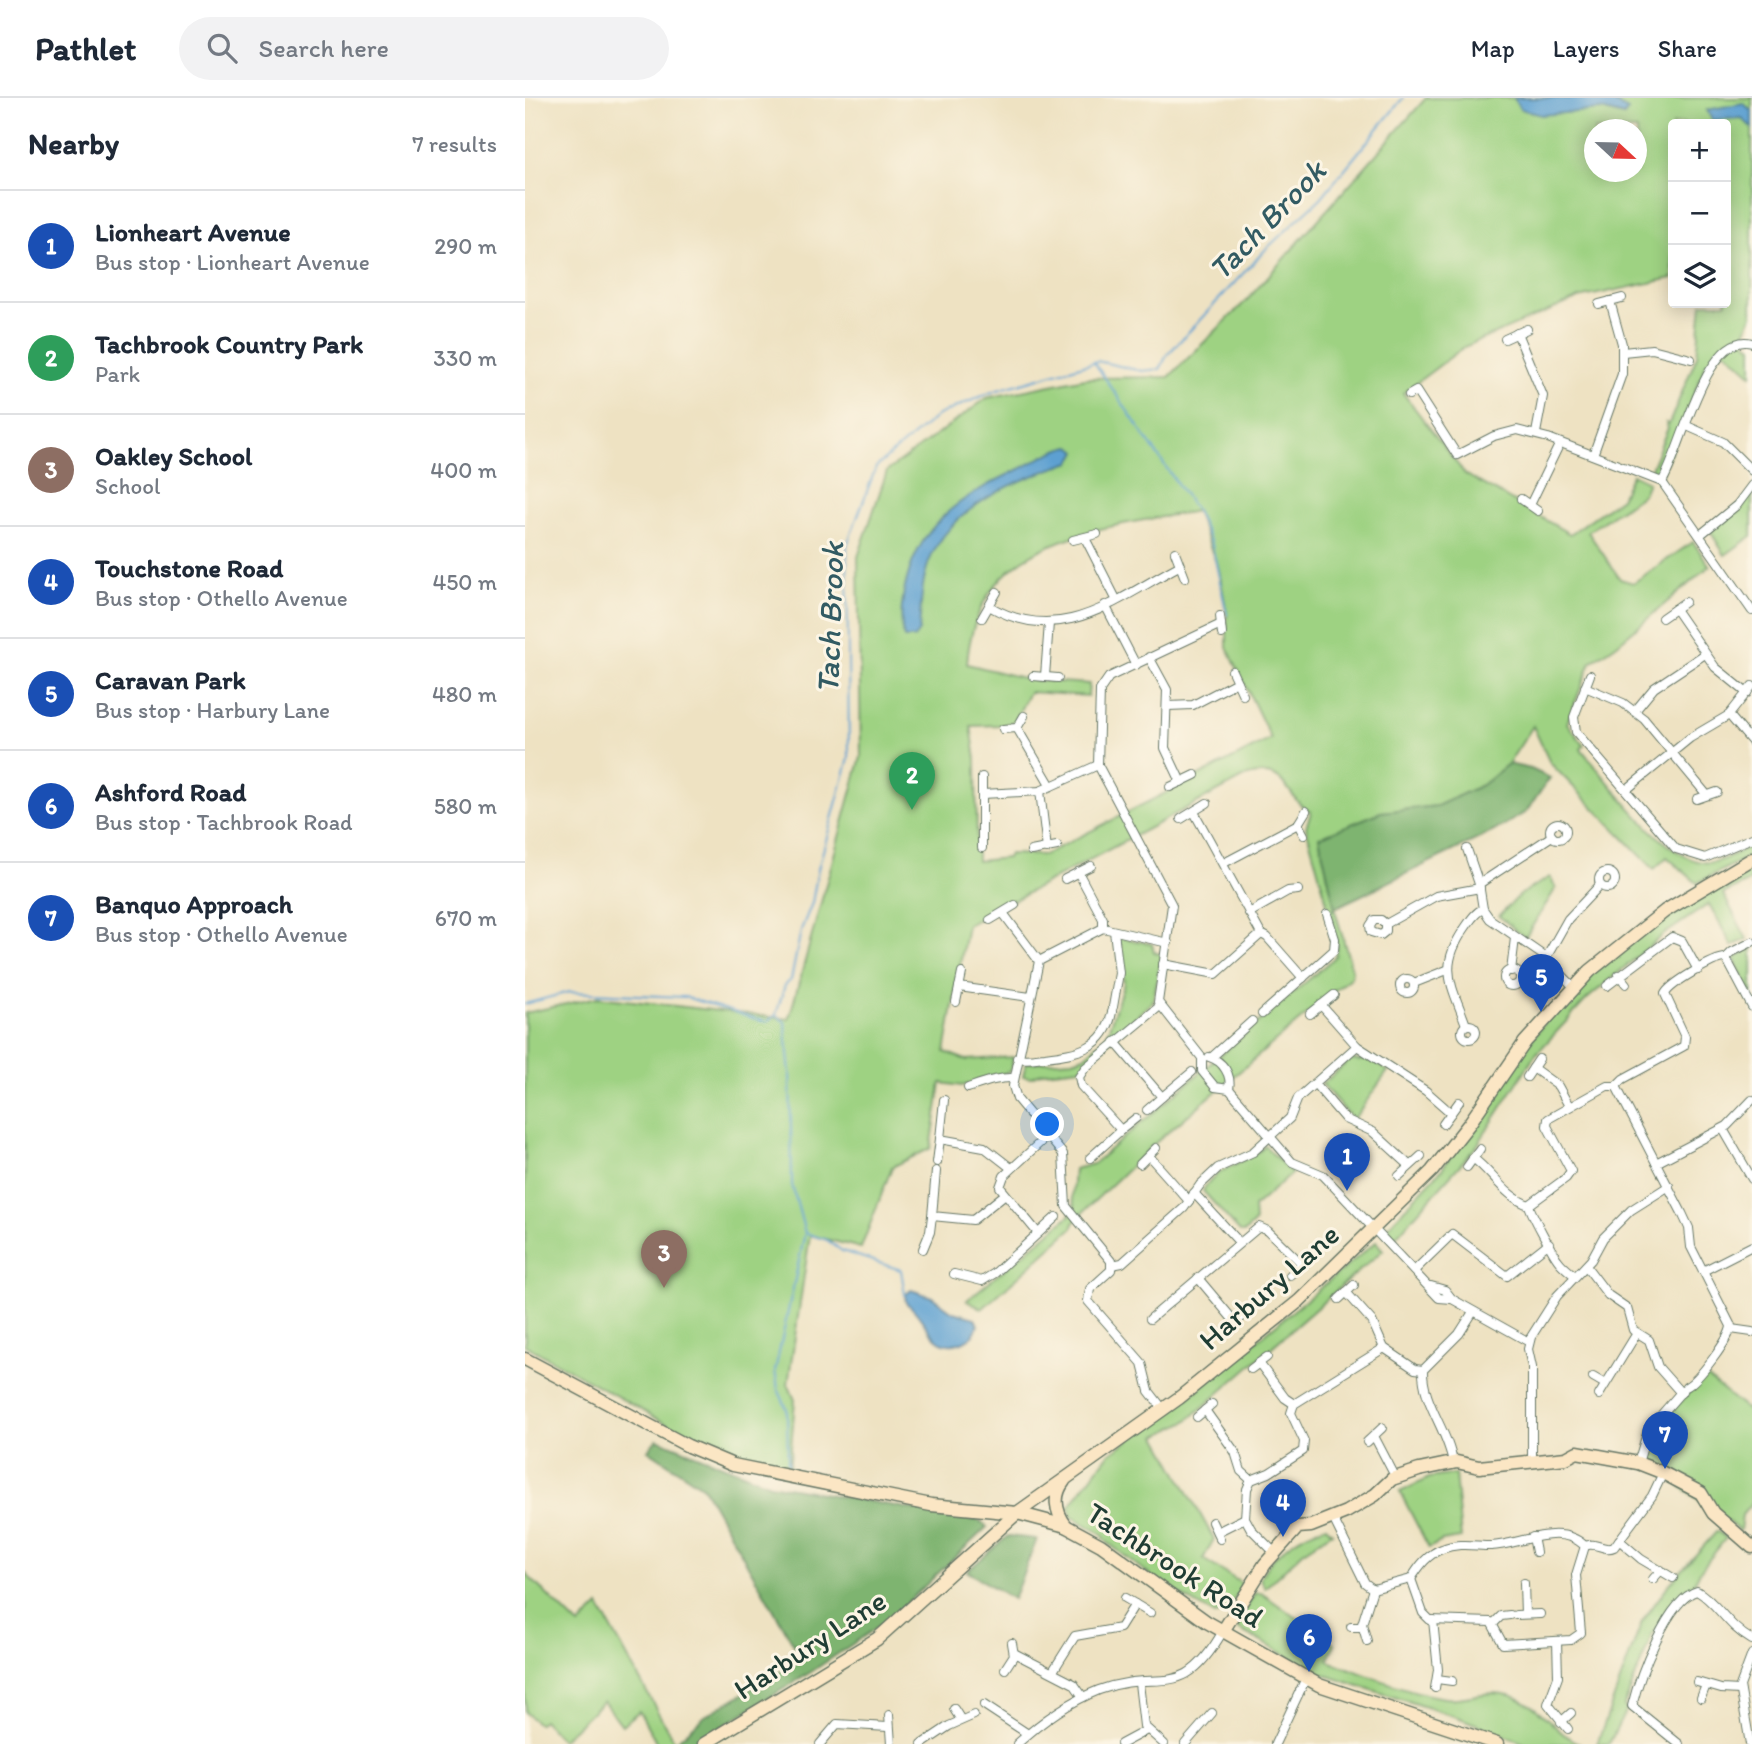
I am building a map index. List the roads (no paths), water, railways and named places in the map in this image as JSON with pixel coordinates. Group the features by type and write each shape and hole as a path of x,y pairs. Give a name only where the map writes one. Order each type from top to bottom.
{"street":[{"path":"1599,304 1622,298"},
{"path":"1593,455 1618,388 1623,352 1610,301"},
{"path":"1505,339 1527,329"},
{"path":"1517,333 1543,396 1535,433"},
{"path":"1662,482 1715,359 1739,342 1752,343"},
{"path":"1623,352 1652,349 1691,359"},
{"path":"1416,391 1457,454 1494,436 1517,430 1535,433 1662,482 1752,611"},
{"path":"1686,426 1723,442 1752,471"},
{"path":"1530,505 1560,443"},
{"path":"1700,535 1737,505 1752,485"},
{"path":"1521,499 1538,511"},
{"path":"1073,540 1097,534"},
{"path":"1085,538 1116,599"},
{"path":"1175,552 1185,578"},
{"path":"989,606 1022,621 1071,622 1179,566"},
{"path":"982,618 997,592"},
{"path":"1662,618 1685,602"},
{"path":"1105,605 1136,665"},
{"path":"1626,790 1671,752 1728,715 1749,690 1719,671 1675,609"},
{"path":"1222,634 1220,620 1109,677 1101,686 1098,765 1171,902 1173,914 1157,992 1160,1006 1202,1058 1201,1069 1210,1081 1218,1089 1229,1089"},
{"path":"1045,676 1049,623"},
{"path":"1635,711 1660,684 1705,654"},
{"path":"1149,657 1167,690 1165,748 1181,782"},
{"path":"1233,671 1243,695"},
{"path":"1591,675 1573,727 1654,825 1682,853 1708,857 1752,838"},
{"path":"1033,676 1058,678"},
{"path":"1168,706 1193,705 1237,682"},
{"path":"1585,687 1635,711 1707,795"},
{"path":"1728,715 1752,742"},
{"path":"1017,728 1024,716"},
{"path":"1017,728 1051,786"},
{"path":"1003,729 1017,728"},
{"path":"982,794 1040,791 1098,765"},
{"path":"1170,787 1195,775"},
{"path":"982,777 982,849"},
{"path":"1040,791 1047,849"},
{"path":"1697,799 1717,792"},
{"path":"1181,819 1207,803"},
{"path":"1224,863 1298,824 1306,811"},
{"path":"1194,812 1261,934 1303,978"},
{"path":"1298,824 1304,835"},
{"path":"1386,924 1441,894 1479,886 1552,836"},
{"path":"1031,851 1057,846"},
{"path":"1467,849 1483,909 1490,919 1546,958 1574,987"},
{"name":"Harbury Lane","path":"704,1744 877,1639 1017,1513 1163,1409 1299,1301 1373,1230 1449,1151 1518,1051 1574,987 1653,920 1752,859"},
{"path":"1066,879 1091,866"},
{"path":"1078,872 1103,919 1103,928"},
{"path":"1546,958 1568,919 1600,885"},
{"path":"1249,913 1288,891 1299,890"},
{"path":"1279,897 1284,907"},
{"path":"990,920 1015,905"},
{"path":"1466,1025 1447,970 1459,937 1483,909"},
{"path":"1003,913 1039,961"},
{"path":"1262,1014 1334,950 1335,939 1327,914"},
{"path":"1112,1265 1064,1199 1065,1161 1017,1099 1014,1078 1017,1058 1039,961 1103,928 1168,943"},
{"path":"1017,1058 1056,1058 1080,1052 1105,1033 1119,973 1114,931"},
{"path":"1163,964 1216,974 1261,934"},
{"path":"1607,986 1663,941 1674,937 1682,941 1698,970"},
{"path":"1511,971 1515,938"},
{"path":"1529,1205 1570,1174 1570,1167 1546,1123 1569,1106 1607,1086 1616,1086 1623,1079 1684,1046 1685,1037 1665,994 1669,987 1719,957 1726,958 1752,942"},
{"path":"1726,958 1752,1007"},
{"path":"1414,983 1447,970"},
{"path":"956,1002 962,973"},
{"path":"1619,975 1626,984"},
{"path":"959,987 1030,997"},
{"path":"1310,1014 1333,995"},
{"path":"1321,1005 1357,1046 1426,1091 1451,1113"},
{"path":"1121,1130 1081,1086 1079,1077 1085,1068 1160,1006"},
{"path":"1202,1058 1212,1057 1252,1021"},
{"path":"1115,1042 1162,1097"},
{"path":"1112,1265 1122,1263 1189,1201 1218,1168 1253,1152 1290,1118 1299,1098 1357,1046"},
{"path":"1212,1057 1229,1074 1229,1089 1294,1164 1323,1175 1440,1298 1452,1299 1529,1342"},
{"path":"1527,1077 1539,1059"},
{"path":"1533,1068 1558,1086 1569,1106"},
{"path":"1147,1110 1192,1072"},
{"path":"968,1088 990,1084 1002,1077 1014,1078"},
{"path":"1315,1084 1345,1119 1373,1132 1409,1166"},
{"path":"1616,1086 1669,1186 1686,1222 1691,1247 1731,1329 1729,1337 1696,1380 1683,1390 1648,1430 1639,1463"},
{"path":"923,1249 930,1232 944,1100"},
{"path":"1656,1163 1723,1129 1752,1100"},
{"path":"1443,1125 1459,1102"},
{"path":"1090,1158 1136,1118"},
{"path":"1723,1129 1752,1180"},
{"path":"1037,1232 1004,1195 1001,1181 1011,1168 1047,1136"},
{"path":"940,1139 984,1147 1011,1168"},
{"path":"1140,1164 1156,1148"},
{"path":"1467,1167 1480,1149"},
{"path":"1149,1156 1189,1201"},
{"path":"1399,1176 1421,1156"},
{"path":"1473,1158 1515,1199 1529,1205"},
{"path":"1532,1462 1529,1342 1548,1308 1586,1266 1599,1243 1615,1224 1669,1186"},
{"path":"1194,1193 1239,1242"},
{"path":"932,1216 973,1220 1004,1195"},
{"path":"1529,1205 1531,1214 1559,1261 1575,1276"},
{"path":"954,1274 982,1281 995,1273 1056,1217"},
{"path":"1150,1319 1259,1227 1265,1228 1302,1264"},
{"path":"1414,1272 1452,1234 1507,1276 1549,1243"},
{"path":"1703,1271 1752,1245"},
{"path":"1290,1275 1313,1253"},
{"path":"1112,1265 1108,1274 1090,1289 1088,1301 1142,1363 1149,1391 1163,1409"},
{"path":"1586,1266 1608,1295 1627,1308 1637,1333 1649,1340 1664,1376 1683,1390"},
{"path":"1198,1278 1235,1322"},
{"path":"1339,1299 1354,1285"},
{"path":"1346,1292 1372,1321 1384,1348 1393,1351 1415,1369 1423,1370"},
{"path":"1161,1309 1169,1319"},
{"path":"1223,1333 1248,1312"},
{"path":"1423,1370 1459,1334 1473,1312"},
{"path":"1731,1329 1752,1332"},
{"path":"1599,1395 1637,1333"},
{"path":"1274,1552 1251,1529 1245,1518 1247,1489 1251,1480 1269,1473 1303,1451 1304,1441 1291,1413 1294,1404 1384,1348"},
{"path":"1251,1370 1268,1357"},
{"path":"525,1359 688,1446 733,1465 945,1507 972,1503 1009,1505 1037,1498"},
{"path":"1259,1363 1285,1398 1294,1404"},
{"path":"1423,1370 1426,1393 1446,1432 1453,1463"},
{"path":"1593,1377 1605,1384"},
{"path":"1212,1404 1201,1414 1235,1452 1241,1471 1251,1480"},
{"path":"1383,1428 1371,1439 1397,1478"},
{"path":"1017,1744 1083,1697 1115,1686 1173,1679 1191,1673 1203,1662 1274,1552 1290,1538 1303,1536 1311,1526 1370,1499 1397,1478 1453,1463 1479,1466 1532,1462 1566,1458 1574,1452 1639,1463 1701,1493 1706,1505 1752,1547"},
{"path":"1373,1589 1411,1579 1427,1558 1443,1548 1471,1544 1495,1545 1533,1537 1568,1536 1585,1546 1593,1544 1609,1549 1652,1496 1663,1473"},
{"path":"1066,1526 1058,1511 1057,1496 1069,1475"},
{"name":"Tachbrook Road","path":"945,1507 1017,1513 1066,1526 1101,1545 1153,1585 1223,1631 1305,1678 1359,1700 1497,1744"},
{"path":"1212,1522 1219,1536 1245,1518"},
{"path":"1333,1518 1365,1583 1373,1589"},
{"path":"1533,1537 1536,1552"},
{"path":"1619,1540 1673,1578"},
{"path":"1494,1623 1499,1640 1503,1644 1575,1639 1581,1633 1576,1575 1585,1546"},
{"path":"1653,1579 1661,1570"},
{"path":"1411,1579 1424,1616 1433,1620 1494,1623"},
{"path":"1517,1615 1524,1583"},
{"path":"1367,1641 1362,1627 1373,1589"},
{"path":"1679,1744 1632,1706 1654,1646 1670,1617 1689,1594 1697,1591 1714,1605 1729,1625 1752,1640"},
{"path":"1125,1598 1150,1612"},
{"path":"1053,1671 1075,1636 1120,1628 1136,1604"},
{"path":"1494,1623 1500,1616 1540,1614"},
{"path":"1433,1620 1436,1683 1452,1681"},
{"path":"1351,1627 1362,1627"},
{"path":"1557,1641 1558,1673 1548,1704 1565,1726 1571,1713"},
{"path":"1005,1669 1014,1653 1012,1643"},
{"path":"1014,1653 1074,1684 1083,1697"},
{"path":"1750,1744 1739,1690 1752,1654"},
{"path":"1275,1744 1305,1678"},
{"path":"1139,1684 1147,1730 1164,1744"},
{"path":"1701,1698 1702,1684 1739,1690"},
{"path":"984,1704 1015,1722 1028,1734"},
{"path":"954,1709 961,1720"},
{"path":"1185,1744 1212,1713"},
{"path":"889,1715 891,1744"},
{"path":"922,1744 974,1715"},
{"path":"820,1744 837,1724 888,1727"},
{"path":"1121,1744 1147,1730"}],"water":[{"path":"1514,98 1606,98 1628,110 1624,116 1601,110 1541,115 1520,109"},
{"path":"1743,103 1752,111 1752,128 1742,118 1712,119 1707,110"},
{"path":"1071,446 1077,451 1071,462 1030,477 988,497 953,525 939,542 926,570 919,631 914,638 904,638 902,608 907,579 924,539 936,524 950,510 983,487 1052,452"},
{"path":"911,1290 932,1297 953,1312 975,1318 978,1325 974,1333 964,1341 953,1344 937,1339 906,1303 905,1295"}],"waterway":[{"name":"Tach Brook","path":"525,1004 569,992 685,997 766,1022 776,1015 785,985 791,980 801,930 812,903 818,869 849,758 847,545 876,467 938,415 994,391 1097,361 1142,371 1160,369 1167,355 1266,249 1321,198 1403,98"},
{"path":"1094,362 1196,511 1212,545 1227,615"},
{"path":"776,1015 785,1022 790,1074 792,1185 805,1233 775,1371 778,1389 787,1409 788,1467"},
{"path":"805,1233 827,1240 842,1251 901,1270 905,1295"}],"place":[{"name":"Tachbrook Country Park","path":"912,810"},
{"name":"Caravan Park","path":"1541,1012"},
{"name":"Lionheart Avenue","path":"1347,1191"},
{"name":"Oakley School","path":"664,1288"},
{"name":"Banquo Approach","path":"1665,1469"},
{"name":"Touchstone Road","path":"1283,1537"},
{"name":"Ashford Road","path":"1309,1672"}]}
